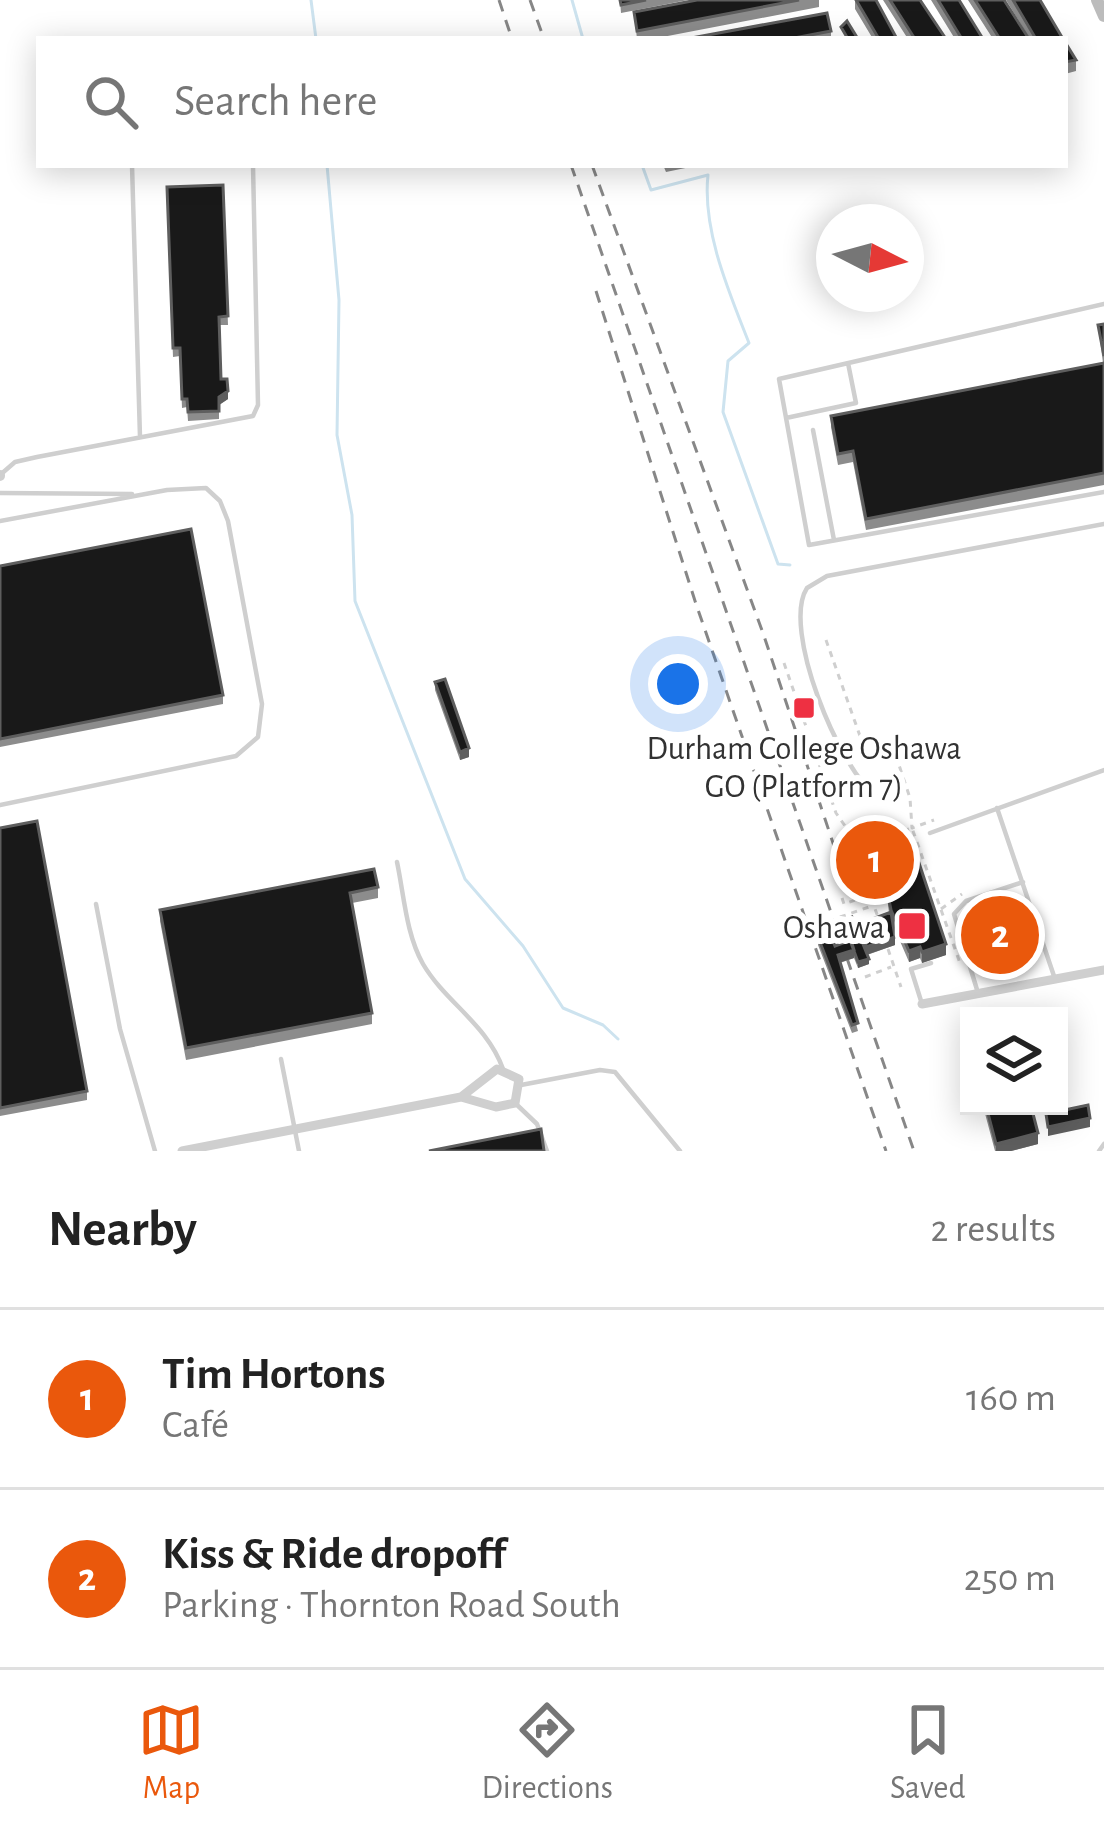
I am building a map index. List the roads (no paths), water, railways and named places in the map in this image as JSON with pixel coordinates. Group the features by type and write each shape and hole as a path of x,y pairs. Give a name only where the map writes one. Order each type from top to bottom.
{"main road":[{"path":"1097,0 1104,16"}],"street":[{"path":"922,1004 1104,970"},
{"path":"182,1151 461,1097 496,1108 514,1103 521,1085 503,1069 491,1072 461,1097"}],"lane":[{"path":"132,168 140,437"},
{"path":"0,476 16,462 253,416 258,404 253,168"},
{"path":"1104,304 779,379 809,544 1104,492"},
{"path":"786,418 856,403 848,363"},
{"path":"813,430 834,540"},
{"path":"0,521 190,486 206,488 220,501 262,704 257,737 236,756 0,805"},
{"path":"0,493 142,494"},
{"path":"875,794 846,763 803,646 798,613 806,587 827,576 1104,524"},
{"path":"930,832 1104,770"},
{"path":"998,808 1056,980"},
{"path":"398,862 413,943 425,967 490,1038 503,1069"},
{"path":"979,994 954,914 966,901 1023,882"},
{"path":"96,904 120,1029 155,1151"},
{"path":"922,1004 910,969 931,963"},
{"path":"281,1059 299,1151"},
{"path":"521,1085 600,1070 615,1072 680,1151"},
{"path":"514,1103 537,1124 547,1151"}],"waterway":[{"path":"311,0 316,36"},
{"path":"572,0 582,36"},
{"path":"327,168 339,300 337,435 352,515 355,601 465,879 523,946 563,1008 603,1025 618,1039"},
{"path":"643,168 651,190 708,175 713,239 749,343 728,361 723,412 778,564 790,565"}],"railway":[{"path":"499,0 511,36"},
{"path":"530,0 543,36"},
{"path":"572,168 914,1151"},
{"path":"593,168 763,633 849,891"},
{"path":"596,291 696,604 886,1151"}],"place":[{"name":"Durham College Oshawa GO (Platform 7)","path":"804,708"},
{"name":"Tim Hortons","path":"875,860"},
{"name":"Oshawa","path":"912,926"},
{"name":"Kiss & Ride dropoff","path":"1000,935"}]}
